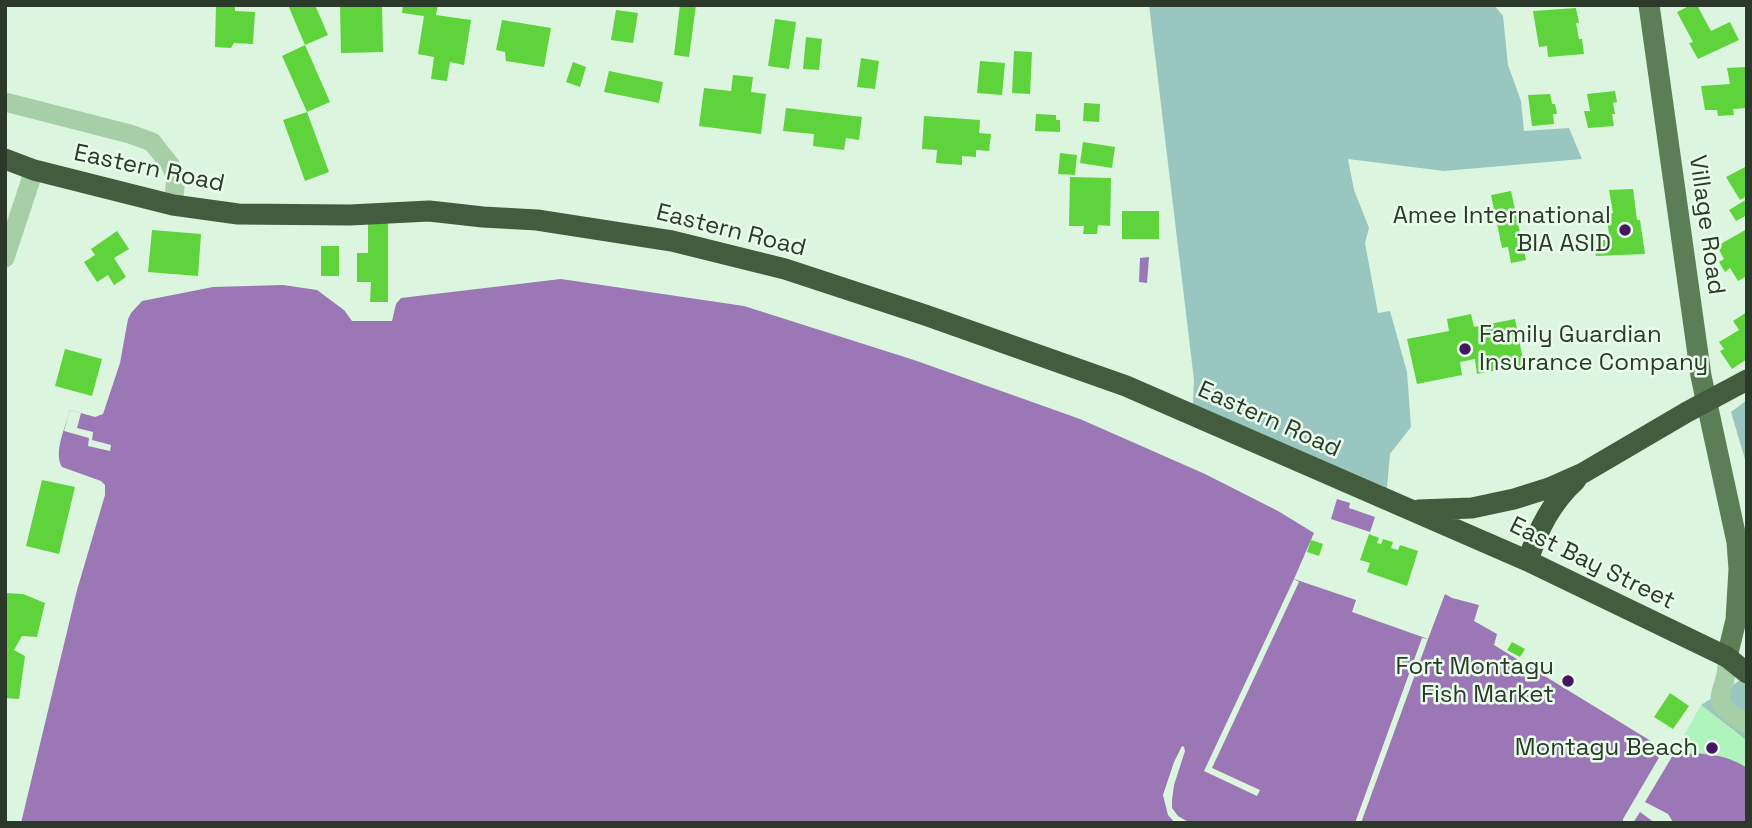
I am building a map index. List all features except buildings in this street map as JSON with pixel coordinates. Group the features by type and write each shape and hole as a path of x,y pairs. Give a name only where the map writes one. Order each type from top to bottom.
{"highway":[{"name":"Eastern Road","path":"5,159 34,170 173,205 238,214 304,216 429,211 537,220 672,241 798,273 1114,382 1409,510"},
{"path":"1409,510 1472,508 1549,488 1583,473 1747,380"},
{"path":"1528,561 1548,512 1564,491 1583,473"},
{"name":"East Bay Street","path":"1409,510 1528,561 1727,657 1747,673"}],"main road":[{"name":"Village Road","path":"1649,5 1706,401 1737,542 1735,620 1727,657"}],"street":[{"path":"5,103 152,142 171,166 176,178 173,205"},
{"path":"5,258 34,170"},
{"path":"1727,657 1728,672 1719,696 1722,706 1730,715 1747,724"}],"shaded area":[{"path":"1149,5 1494,5 1503,16 1508,65 1521,101 1524,131 1569,128 1582,159 1444,171 1348,159 1354,190 1369,228 1365,243 1378,313 1390,311 1407,372 1411,427 1390,454 1387,488 1193,404 1194,380"},
{"path":"1149,257 1147,283 1139,282 1140,258"},
{"path":"561,279 744,306 914,360 1080,419 1205,474 1278,511 1314,533 1294,579 1356,600 1352,612 1428,639 1445,594 1479,605 1474,621 1497,634 1494,645 1664,749 1679,754 1721,756 1747,768 1747,823 21,823 77,590 105,495 105,485 101,481 62,467 59,454 61,439 70,410 95,417 103,414 120,363 128,319 142,301 213,287 283,285 317,290 344,310 352,321 392,321 396,304 401,298"},
{"path":"1747,400 1747,466 1731,412"},
{"path":"1337,499 1350,503 1349,508 1375,517 1370,532 1331,519"},
{"path":"1742,679 1747,684 1747,741 1701,705"}],"sand":[{"name":"Montagu Beach","path":"1701,705 1747,741 1747,793 1673,755"}],"pier":[{"path":"70,410 81,413 77,428 93,432 92,440 111,445 110,451 88,446 89,438 64,431"},
{"path":"1294,579 1299,582 1212,768 1260,790 1257,796 1204,771"},
{"path":"1422,638 1428,639 1361,823 1355,823"},
{"path":"1182,746 1185,751 1174,785 1172,808 1178,816 1190,823 1175,823 1168,815 1163,795"},
{"path":"1664,749 1673,755 1645,802 1668,814 1673,822 1655,823 1640,812 1633,823 1623,823 1623,819"}],"place":[{"name":"Amee International BIA ASID","path":"1625,230"},
{"name":"Family Guardian Insurance Company","path":"1465,349"},
{"name":"Fort Montagu Fish Market","path":"1568,681"},
{"name":"Montagu Beach","path":"1712,748"}]}
